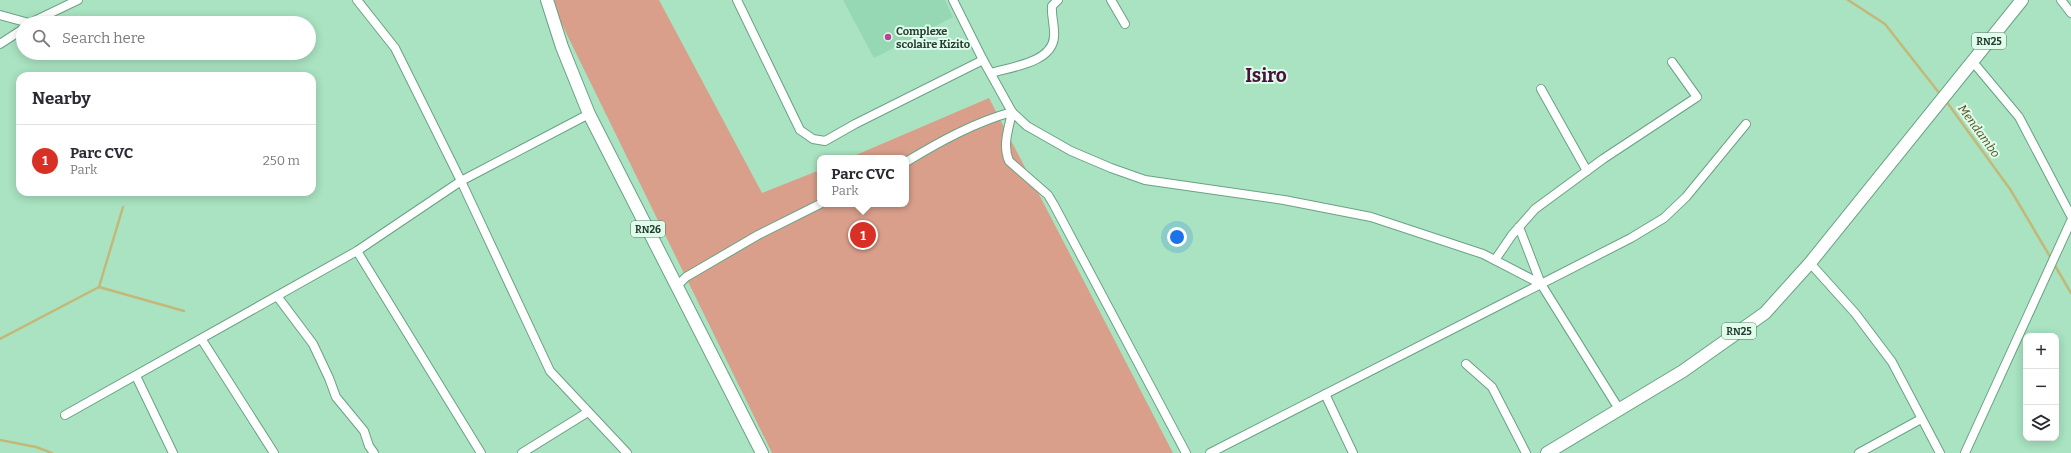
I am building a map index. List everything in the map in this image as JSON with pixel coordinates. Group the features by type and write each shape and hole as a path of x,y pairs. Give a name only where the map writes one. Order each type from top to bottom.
{"main road":[{"name":"RN26","path":"547,0 562,47 589,114 762,453"},
{"name":"RN25","path":"1547,453 1683,371 1765,313 1810,263 2022,0"}],"street":[{"path":"45,16 78,0"},
{"path":"357,0 395,48 461,181 550,371 627,453"},
{"path":"736,0 800,130 813,139 824,141 983,60"},
{"path":"953,0 983,60 1012,112 1026,126 1052,141 1090,159 1134,176 1179,186 1284,200 1371,217 1432,236 1495,260 1541,284"},
{"path":"991,73 1034,60 1044,54 1054,39 1052,6 1058,0"},
{"path":"1111,0 1125,24"},
{"path":"2061,0 2071,13"},
{"path":"0,16 16,20"},
{"path":"0,44 16,33"},
{"path":"1495,260 1519,227 1536,209 1588,171 1697,96 1672,62"},
{"path":"1973,62 2019,117 2071,216"},
{"path":"1541,89 1588,171"},
{"path":"909,160 953,136 998,116 1012,112"},
{"path":"1012,112 1005,141 1006,154 1009,160 1048,196 1054,205 1186,453"},
{"path":"65,415 202,340 358,251 461,181 589,114"},
{"path":"1210,453 1631,238 1664,218 1686,197 1746,124"},
{"path":"677,286 686,278 758,235 817,206"},
{"path":"1965,453 2071,221"},
{"path":"1519,227 1541,284 1618,409"},
{"path":"358,251 481,453"},
{"path":"1810,263 1855,313 1892,362 1940,453"},
{"path":"277,296 313,344 336,397 364,431 374,453"},
{"path":"202,340 274,453"},
{"path":"1466,364 1492,388 1526,453"},
{"path":"136,376 173,453"},
{"path":"1325,394 1353,453"},
{"path":"522,453 588,412"},
{"path":"1861,453 1921,419"}],"shaded area":[{"path":"550,0 659,0 762,193 817,171 817,207 909,207 909,155 856,155 989,98 1173,453 772,453"},
{"name":"Complexe scolaire Kizito","path":"843,0 945,0 953,17 874,58"}],"waterway":[{"name":"Mendambo","path":"1848,0 1885,24 1940,94"},
{"name":"Mendambo","path":"1946,101 2010,189 2052,260"},
{"path":"0,339 99,287 123,207"},
{"name":"Mendambo","path":"2054,264 2071,293"},
{"path":"99,287 184,311"},
{"path":"0,440 36,447 52,453"}],"place":[{"name":"Complexe scolaire Kizito","path":"888,37"},
{"name":"Parc CVC","path":"863,235"}],"district":[{"name":"Isiro","path":"1266,75"}]}
